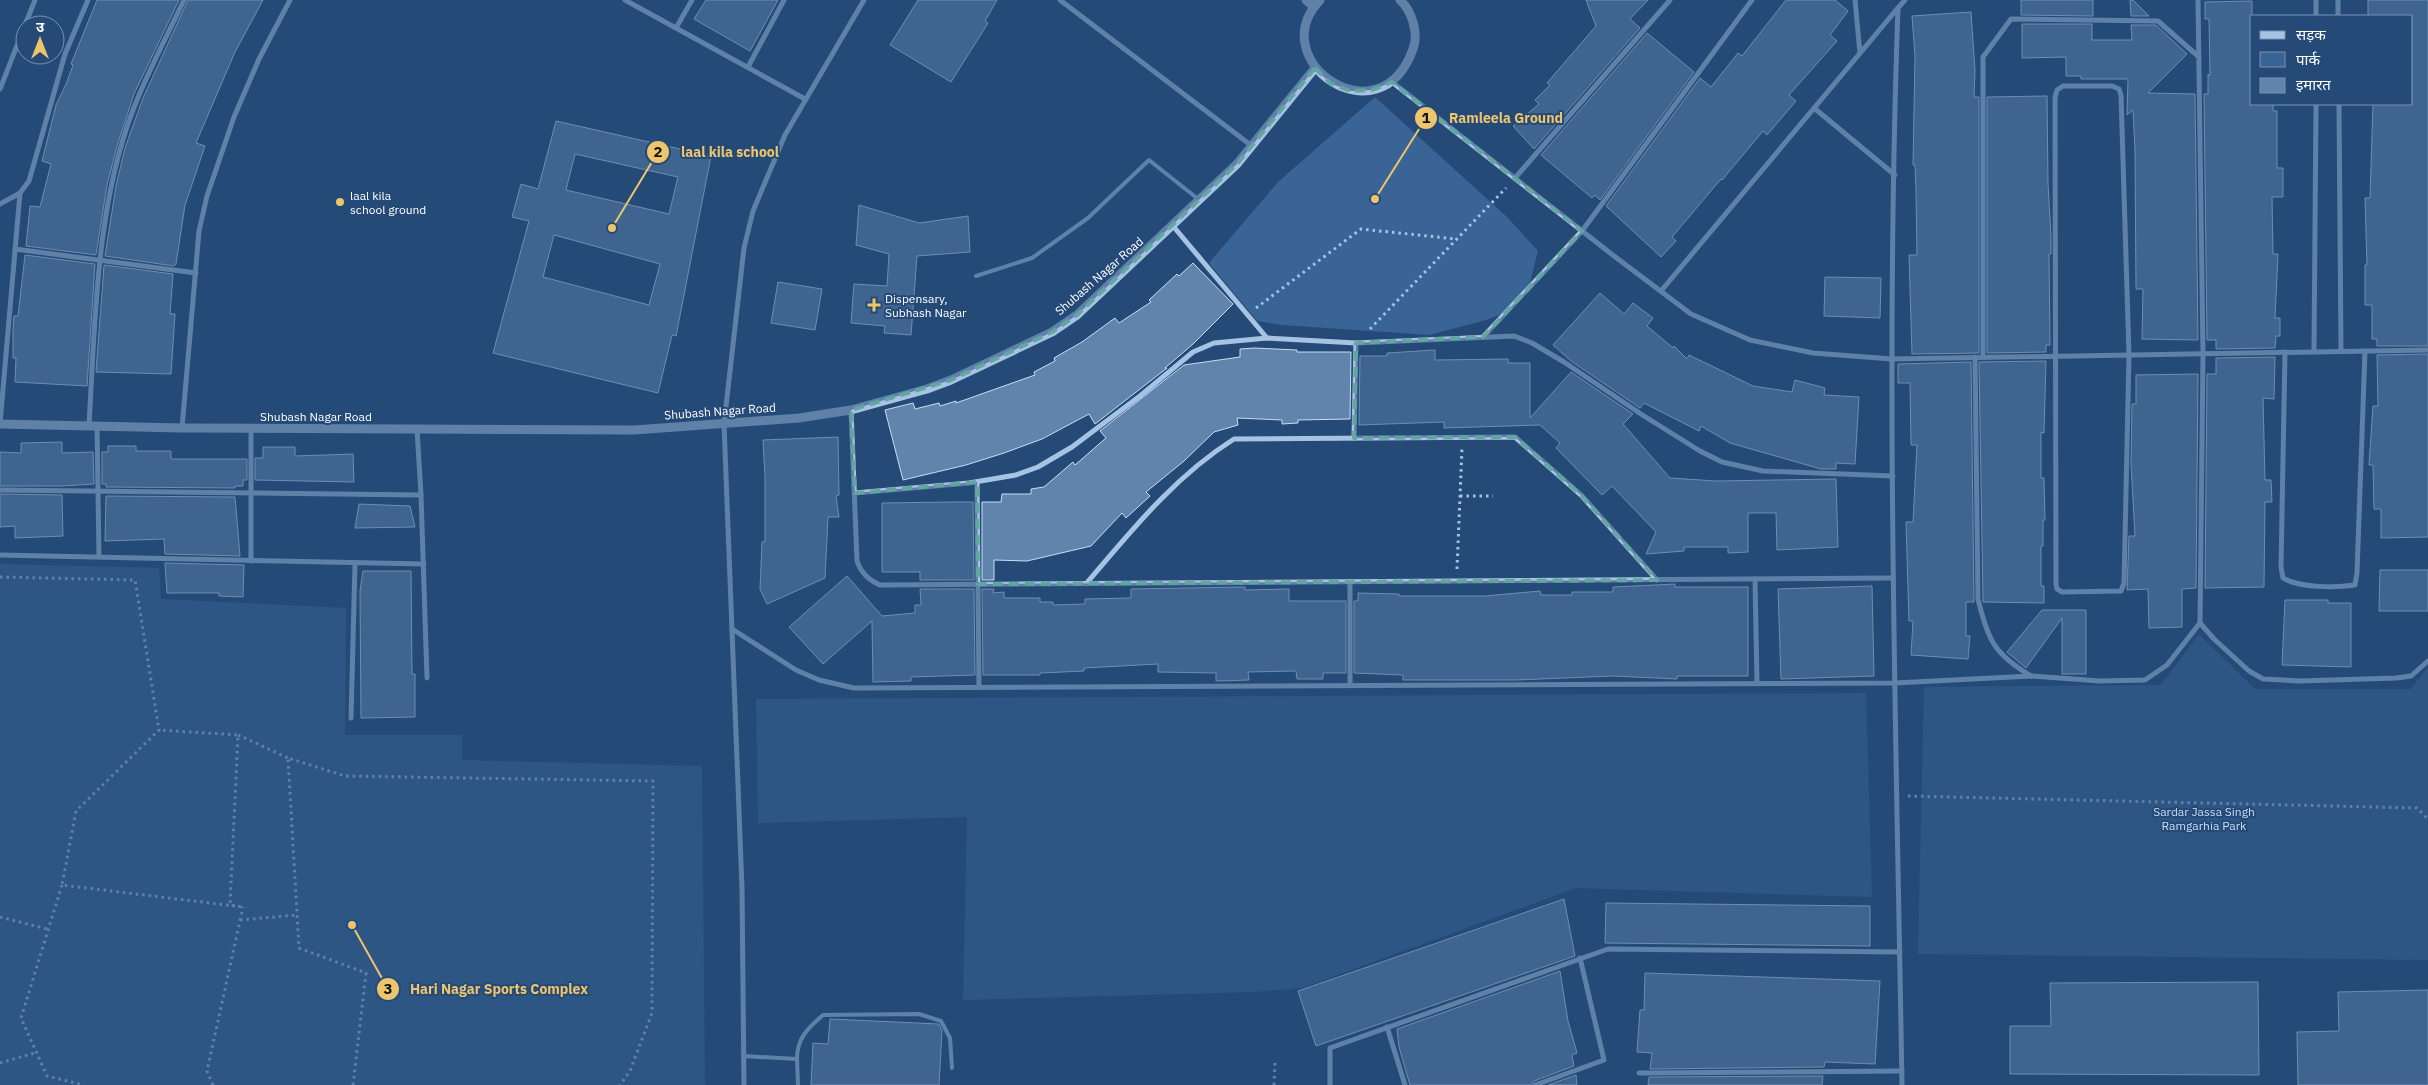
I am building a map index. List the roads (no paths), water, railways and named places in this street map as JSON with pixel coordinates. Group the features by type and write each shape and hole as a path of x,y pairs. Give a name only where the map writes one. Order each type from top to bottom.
{"street":[{"path":"29,15 35,0"},
{"path":"0,204 20,193 29,181 65,54 88,0"},
{"path":"99,558 99,491 93,425 101,259 106,215 133,110 184,0"},
{"path":"182,428 199,231 216,166 259,59 290,0"},
{"path":"625,0 805,99"},
{"path":"676,28 692,0"},
{"path":"748,67 784,0"},
{"path":"744,1085 742,888 724,424 744,248 749,230 770,168 785,134 864,0"},
{"path":"1060,0 1252,146"},
{"path":"1306,0 1314,7"},
{"path":"1320,0 1314,7 1306,27 1306,48 1315,68 1330,83 1350,91 1372,90 1392,82 1407,66 1415,46 1414,25 1406,5 1400,0"},
{"path":"1515,178 1670,0"},
{"path":"1483,337 1582,231 1752,0"},
{"path":"1855,0 1860,53"},
{"path":"1661,291 1905,0"},
{"path":"732,629 796,670 819,680 854,688 1895,683 2031,676 2100,681 2145,680 2167,665 2200,623 2203,354 2198,0"},
{"path":"2316,0 2316,15"},
{"path":"2338,0 2338,15"},
{"path":"1898,8 1892,359 1895,796 1902,1085"},
{"path":"1983,357 1983,57 2011,19 2021,19 2158,21 2199,57"},
{"path":"0,89 15,51"},
{"name":"Shubash Nagar Road","path":"0,424 182,428 634,430 799,418 851,410 927,389 951,380 1052,332 1077,315 1200,200 1252,146 1315,68"},
{"path":"1392,82 1691,314 1750,340 1813,353 1892,359 2428,350"},
{"path":"2062,86 2112,86 2119,89 2121,95 2129,355 2124,583 2121,591 2062,592 2057,589 2056,356 2055,98 2057,90 2062,86"},
{"path":"2314,352 2316,105"},
{"path":"2339,105 2341,351"},
{"path":"1814,108 1895,175"},
{"path":"0,424 20,193"},
{"path":"1173,226 1267,338"},
{"path":"15,249 196,273"},
{"path":"855,493 935,488 1016,475 1038,467 1064,452 1140,396 1193,352 1227,341 1267,338 1356,343 1514,336 1532,343 1589,377 1700,452 1722,462 1763,471 1893,476"},
{"path":"1354,438 1356,343"},
{"path":"2285,352 2281,567 2283,578 2292,584 2345,587 2355,585 2357,573 2364,351"},
{"path":"1975,358 1978,599 1984,623 1996,650 2010,664 2031,676"},
{"path":"851,410 858,561 860,570 872,582 880,585 1893,578"},
{"path":"251,428 251,560"},
{"path":"418,429 427,678"},
{"path":"1086,584 1144,516 1206,457 1234,440 1462,437 1515,437 1581,495 1657,580"},
{"path":"977,482 979,686"},
{"path":"0,490 421,495"},
{"path":"0,555 424,564"},
{"path":"351,718 355,564"},
{"path":"1755,579 1757,683"},
{"path":"1350,582 1350,685"},
{"path":"2200,623 2214,639 2249,671 2264,679 2300,681 2396,678 2411,676 2428,661"},
{"path":"1330,1085 1330,1048 1608,949 1900,952"},
{"path":"1535,1085 1604,1060 1580,958"},
{"path":"1387,1027 1405,1085"},
{"path":"1640,1073 1902,1071"}],"lane":[{"path":"976,276 1032,258 1088,218 1149,160 1200,200"},
{"path":"798,1085 797,1050 803,1032 823,1015 919,1014 941,1020 950,1038 952,1068"},
{"path":"743,1056 797,1059"}],"place":[{"name":"Ramleela Ground","path":"1375,199"},
{"name":"laal kila school ground","path":"340,202"},
{"name":"laal kila school","path":"612,228"},
{"name":"Dispensary, Subhash Nagar","path":"874,305"},
{"name":"Hari Nagar Sports Complex","path":"352,925"}],"park label":[{"name":"Sardar Jassa Singh Ramgarhia Park","path":"2204,818"}]}
